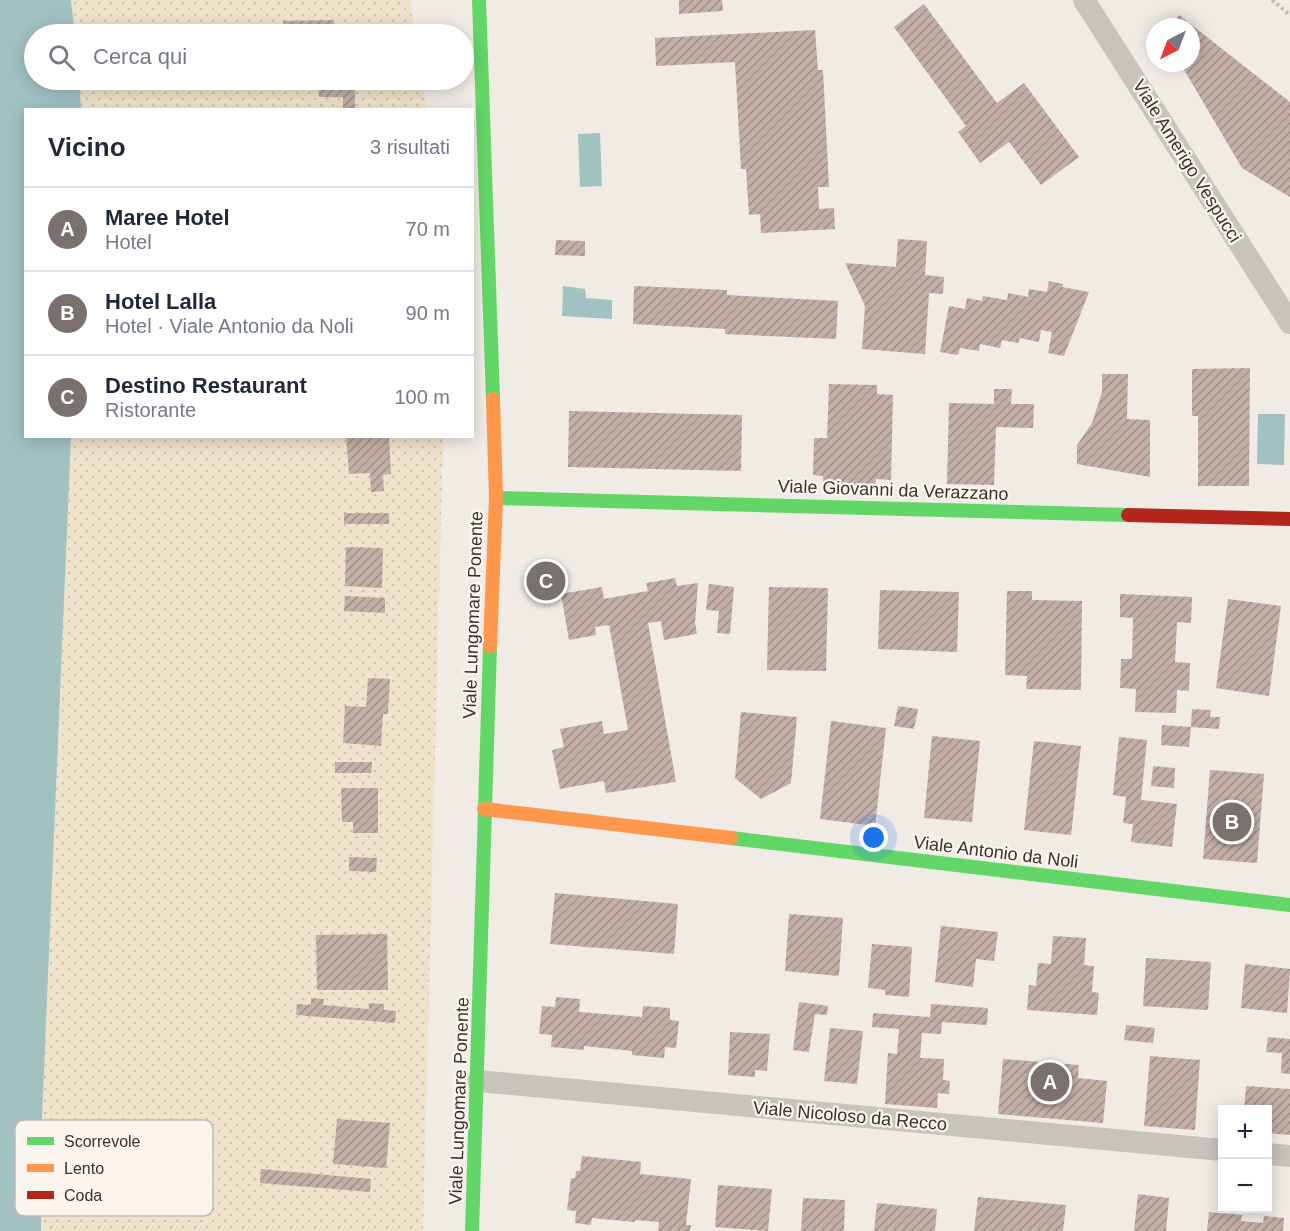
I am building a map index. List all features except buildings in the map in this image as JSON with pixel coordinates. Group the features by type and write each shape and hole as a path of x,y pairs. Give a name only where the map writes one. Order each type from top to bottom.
{"street":[{"name":"Viale Lungomare Ponente","path":"472,1231 484,809 496,498 479,0"},
{"name":"Viale Amerigo Vespucci","path":"1084,0 1287,313"},
{"name":"Viale Giovanni da Verazzano","path":"496,498 1290,519"},
{"name":"Viale Antonio da Noli","path":"484,809 1290,905"},
{"name":"Viale Nicoloso da Recco","path":"478,1081 1218,1150"},
{"path":"1272,1154 1290,1156"}],"path":[{"path":"1272,0 1290,15"}],"sand":[{"path":"71,0 410,0 414,24 74,24"},
{"path":"80,90 423,90 426,108 81,108"},
{"path":"71,438 443,438 423,1231 41,1231 41,1216 213,1216 213,1120 42,1120"}],"water":[{"path":"0,0 71,0 74,24 24,24 24,90 80,90 81,108 24,108 24,438 71,438 42,1120 15,1120 15,1216 41,1216 41,1231 0,1231"},
{"path":"600,133 602,186 580,187 578,134"},
{"path":"563,286 585,289 586,298 612,300 612,319 562,316"},
{"path":"1258,414 1285,414 1284,465 1257,464"}],"traffic: fast":[{"path":"479,0 493,399"},
{"path":"496,498 1128,515"},
{"path":"472,1231 490,646"},
{"path":"731,838 1290,905"}],"traffic: slow":[{"path":"490,646 496,498 493,399"},
{"path":"484,809 731,838"}],"traffic: jam":[{"path":"1128,515 1290,519"}],"place":[{"name":"Destino Restaurant","path":"546,581"},
{"name":"Hotel Lalla","path":"1232,822"},
{"name":"Maree Hotel","path":"1050,1082"}]}
